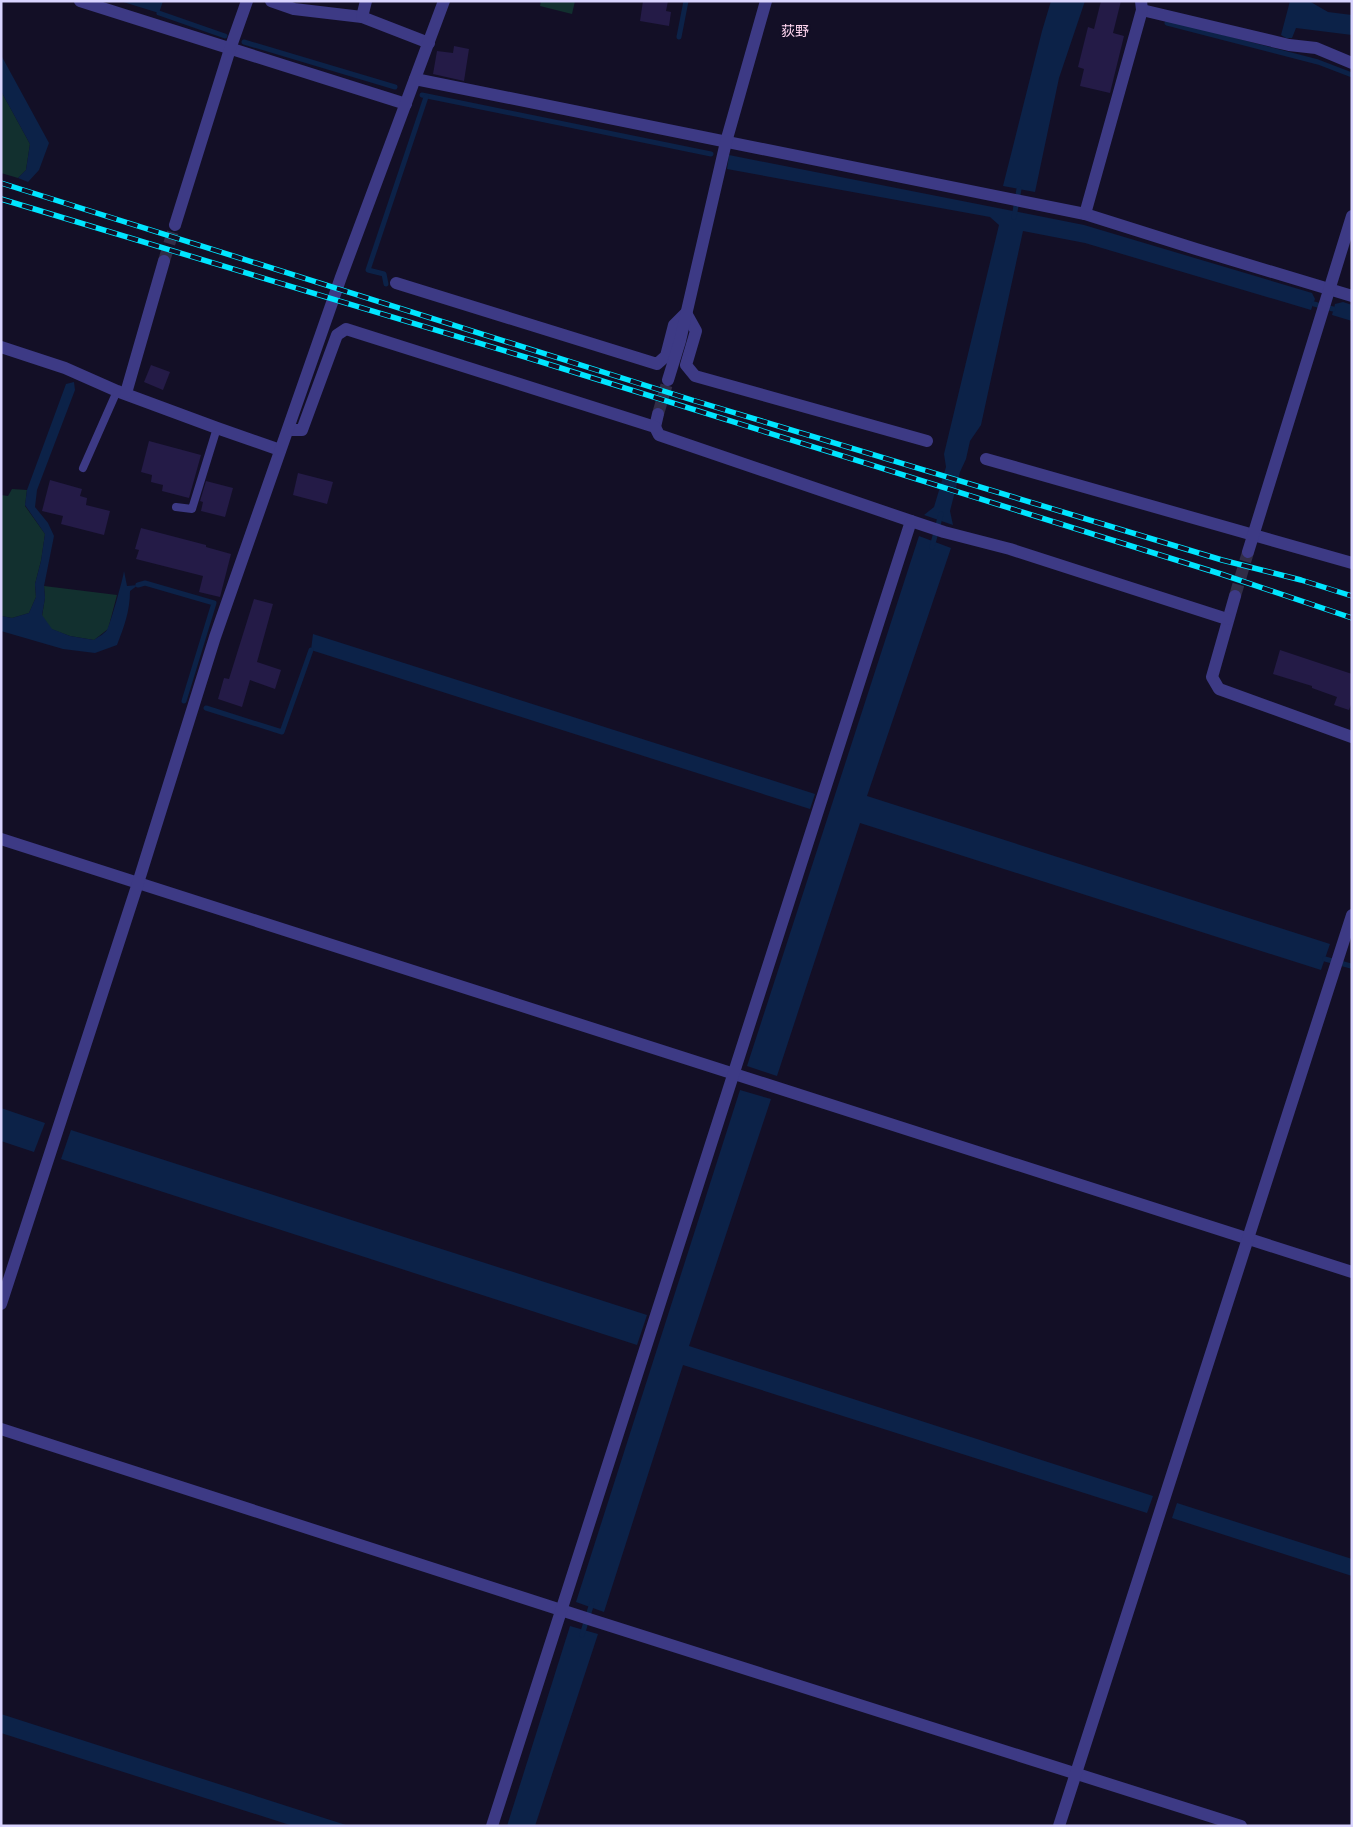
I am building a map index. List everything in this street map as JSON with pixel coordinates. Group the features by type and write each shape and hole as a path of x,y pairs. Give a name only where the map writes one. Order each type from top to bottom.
{"street":[{"path":"80,1 406,104"},
{"path":"175,225 247,1"},
{"path":"271,1 294,9 362,17 429,44"},
{"path":"362,17 366,1"},
{"path":"1,1304 138,882 215,637 341,277 444,1"},
{"path":"668,380 680,341 726,142 766,1"},
{"path":"1084,214 1141,6 1289,45 1316,48 1352,63"},
{"path":"415,79 1084,214 1325,301 1352,296"},
{"path":"1248,552 1352,216"},
{"path":"121,392 164,261"},
{"path":"396,282 658,364 666,356 674,325 686,313"},
{"path":"686,313 696,331 686,365 695,376 927,441"},
{"path":"288,430 302,430 337,335 346,329 654,427 660,435 944,532 1010,549 1227,619"},
{"path":"1,347 65,368 121,392 280,450"},
{"path":"654,427 658,414"},
{"path":"986,459 1352,563"},
{"path":"492,1826 911,521"},
{"path":"1235,596 1212,678 1219,689 1352,737"},
{"path":"1,839 1352,1272"},
{"path":"1060,1826 1247,1238 1334,970 1348,938 1352,915"},
{"path":"1,1428 561,1610 1241,1826"}],"lane":[{"path":"83,468 121,392"},
{"path":"176,507 192,509 217,428"}],"green space":[{"path":"541,1 575,1 572,14 540,6"},
{"path":"1,91 30,144 26,170 18,178 1,173"},
{"path":"12,489 27,490 25,506 45,534 35,584 36,597 29,613 12,618 1,616 1,495 8,496"},
{"path":"44,586 117,595 108,629 94,640 70,636 51,629 42,616 45,598"}],"water":[{"path":"120,1 163,1 159,13"},
{"path":"1051,1 1085,1 1059,78 1035,192 1003,186"},
{"path":"1290,1 1309,1 1328,12 1352,15 1352,35 1296,28 1292,38 1286,38 1281,35"},
{"path":"1,55 49,143 39,170 28,182 18,178 26,170 30,144 1,91"},
{"path":"729,155 1084,225 1312,293 1315,299 1311,310 1085,243 1023,231 981,425 970,441 950,511 953,525 924,515 934,507 946,467 944,454 999,225 990,217 727,169"},
{"path":"1343,302 1352,305 1352,321 1332,315 1335,304"},
{"path":"74,382 75,390 37,490 35,507 48,523 54,536 44,586 45,598 42,615 52,629 70,636 94,640 107,630 124,571 127,586 138,585 130,591 128,612 122,632 117,645 95,653 63,649 1,631 1,616 12,618 29,613 36,597 35,584 45,534 25,505 27,490 66,384"},
{"path":"919,536 951,548 867,796 1330,944 1321,970 860,823 777,1076 747,1066"},
{"path":"313,634 815,794 810,809 311,650"},
{"path":"740,1090 771,1099 689,1346 1153,1496 1147,1513 683,1365 604,1612 576,1602"},
{"path":"1,1108 45,1123 34,1152 1,1141"},
{"path":"71,1130 647,1315 637,1345 61,1159"},
{"path":"1177,1503 1352,1559 1352,1576 1172,1518"},
{"path":"570,1626 598,1634 535,1826 507,1826"},
{"path":"1,1714 349,1826 293,1826 1,1733"}],"building":[{"path":"643,1 668,1 666,11 671,12 669,26 640,21"},
{"path":"1101,1 1121,1 1113,33 1124,36 1110,93 1080,86 1084,69 1078,67 1088,27 1094,29"},
{"path":"454,46 469,49 464,81 433,74 437,51 453,53"},
{"path":"151,365 170,372 163,390 144,382"},
{"path":"149,441 201,455 189,498 162,491 163,485 151,482 152,475 141,472"},
{"path":"298,473 333,482 327,504 293,495"},
{"path":"50,480 82,489 80,496 87,498 86,505 110,511 104,535 61,524 63,516 42,511"},
{"path":"206,481 233,488 225,517 201,511 203,502 200,501"},
{"path":"141,528 206,545 206,547 231,554 220,597 199,592 203,576 136,559 139,550 135,549"},
{"path":"254,599 273,604 257,662 281,670 275,689 250,680 242,707 218,699 224,678 229,679"},
{"path":"1280,650 1352,674 1352,702 1349,710 1334,705 1337,697 1312,688 1312,686 1273,674"}],"waterway":[{"path":"679,37 686,1"},
{"path":"159,13 225,36"},
{"path":"1167,23 1318,62 1352,75"},
{"path":"244,42 395,87"},
{"path":"422,95 711,154"},
{"path":"386,284 384,274 368,270 426,97"},
{"path":"1014,217 1019,189"},
{"path":"1314,304 1333,309"},
{"path":"932,547 941,514"},
{"path":"138,585 145,583 214,603 184,701"},
{"path":"206,708 282,732 311,650"},
{"path":"1325,959 1351,966"},
{"path":"582,1635 592,1603"}],"tunnel":[{"path":"164,261 175,225"},
{"path":"658,414 668,380"},
{"path":"1235,596 1248,552"}],"railway":[{"path":"1,183 692,400 1222,560 1301,580 1352,596"},
{"path":"1,199 535,360 1221,574 1352,618"}],"district":[{"name":"荻野","path":"795,31"}]}
